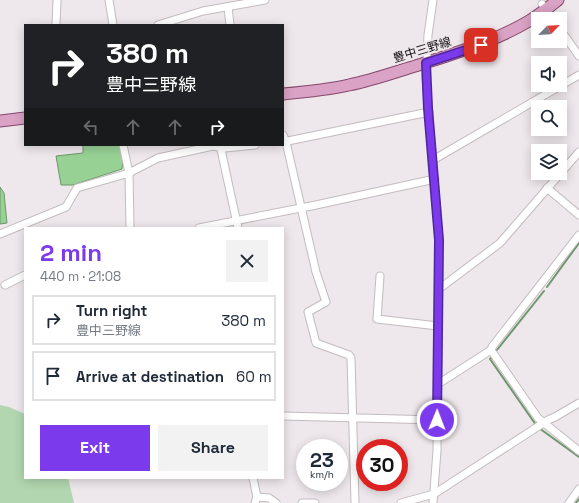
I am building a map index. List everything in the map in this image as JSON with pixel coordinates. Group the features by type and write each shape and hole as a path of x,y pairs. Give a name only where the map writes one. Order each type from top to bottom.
{"main road":[{"name":"豊中三野線","path":"284,94 349,85 467,50 530,21 544,7 558,0"},
{"path":"0,121 24,118"}],"street":[{"path":"56,24 57,0"},
{"path":"109,0 113,24"},
{"path":"161,24 203,11 265,0"},
{"path":"433,0 429,23 426,63 439,240 437,451 433,503"},
{"path":"228,7 230,24"},
{"path":"544,7 548,12"},
{"path":"567,39 579,56"},
{"path":"433,160 579,75"},
{"path":"355,503 351,358 349,355 316,343 308,312 326,302 316,272 285,142 429,112"},
{"path":"123,146 129,173 130,227"},
{"path":"0,234 66,207 77,188 129,173 158,158 213,146 225,148 245,146"},
{"path":"220,146 238,227"},
{"path":"439,289 500,243 579,152"},
{"path":"204,227 435,179"},
{"path":"547,188 579,215"},
{"path":"438,384 491,350 579,235"},
{"path":"5,285 24,276"},
{"path":"380,276 377,319 438,326"},
{"path":"491,350 542,424 579,450"},
{"path":"401,503 434,494 534,429 579,403"},
{"path":"284,416 437,420"},
{"path":"253,479 256,500 269,498 276,503"},
{"path":"569,503 579,489"},
{"path":"302,503 316,503"}],"shaded area":[{"path":"83,146 120,146 123,159 122,169 73,185 61,185 56,156 83,153"},
{"path":"0,187 4,193 7,223 0,224"},
{"path":"0,405 24,414 24,479 68,479 74,503 0,503"}],"waterway":[{"path":"547,287 579,243"},
{"path":"497,350 544,291"},
{"path":"491,358 490,359 536,425"},
{"path":"539,428 579,457"},
{"path":"576,503 579,499"}],"route":[{"path":"437,420 439,240 428,108 426,63 481,45"}]}
